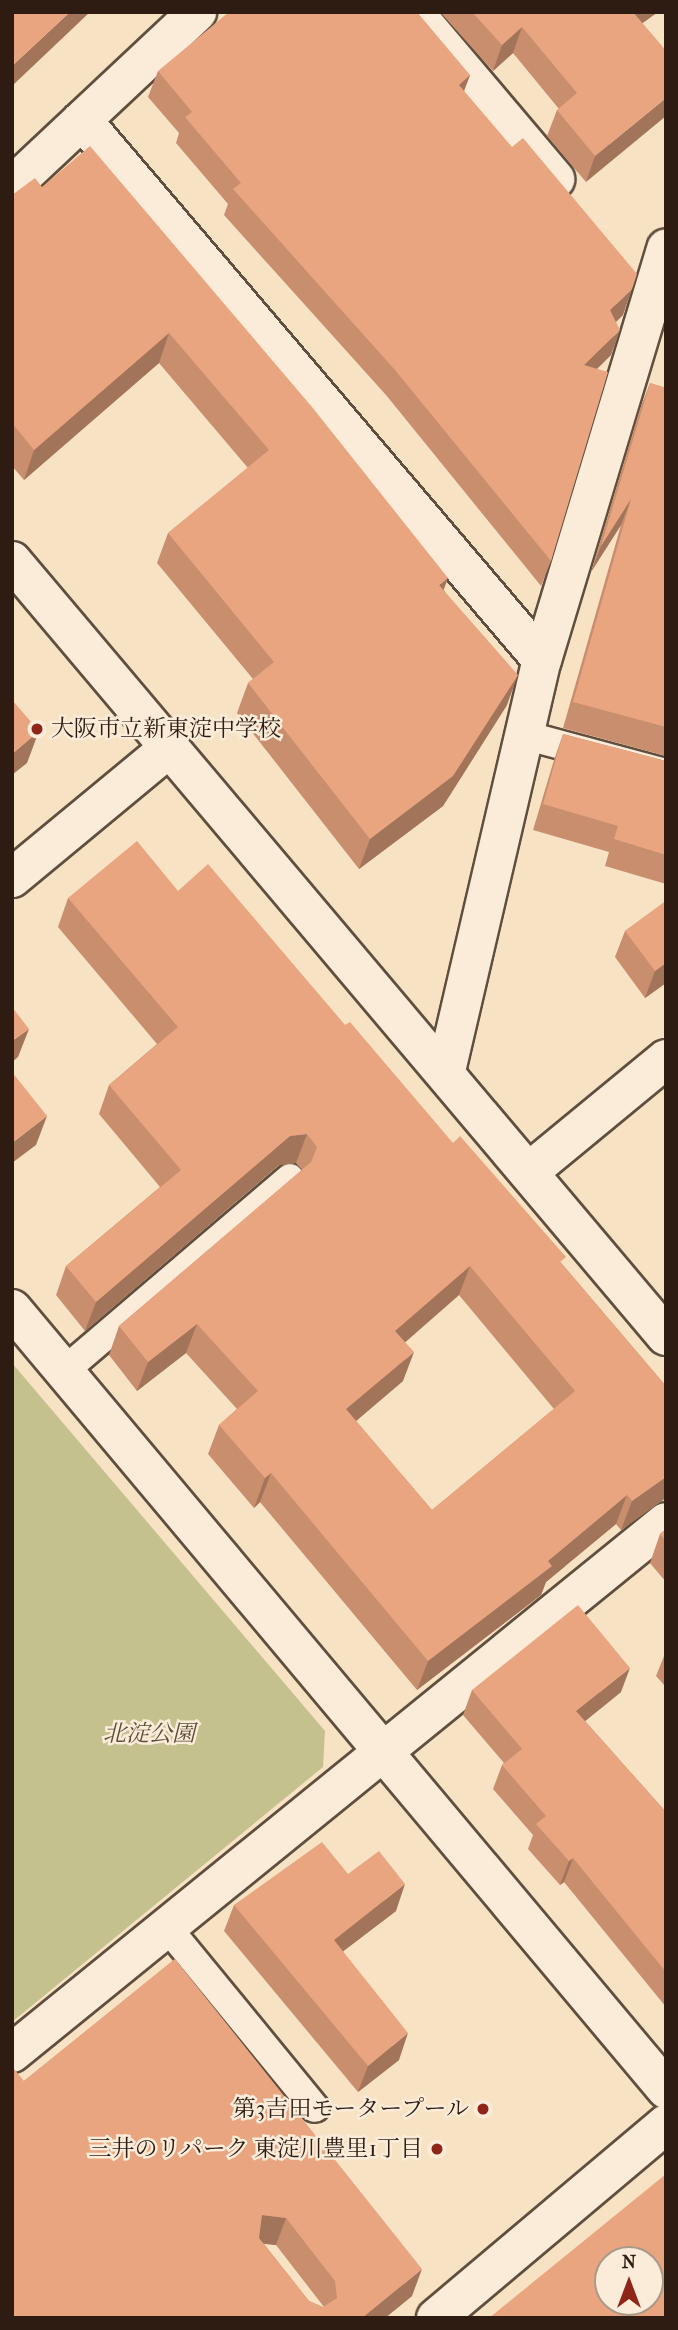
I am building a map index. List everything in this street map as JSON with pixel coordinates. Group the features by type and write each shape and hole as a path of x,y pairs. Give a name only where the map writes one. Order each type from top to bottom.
{"street":[{"path":"12,186 197,12"},
{"path":"414,12 581,210"},
{"path":"82,120 542,660"},
{"path":"446,1071 542,660 653,271"},
{"path":"12,561 446,1071 666,1336"},
{"path":"12,878 169,748"},
{"path":"530,1171 666,1059"},
{"path":"12,1309 377,1752 666,2090"},
{"path":"12,2053 377,1752 666,1522"},
{"path":"436,2318 666,2124"}],"lane":[{"path":"524,735 666,773"},
{"path":"64,1371 290,1178"},
{"path":"166,1926 315,2108"}],"green space":[{"name":"北淀公園","path":"12,1363 325,1731 323,1767 12,2022"}],"building":[{"path":"12,12 70,12 12,66"},
{"path":"229,12 417,12 470,75 459,85 512,147 523,138 637,274 632,289 610,310 620,330 584,365 608,372 551,561 395,370 233,189 241,183 185,117 192,112 158,71"},
{"path":"472,12 633,12 666,51 666,98 595,156 557,110 577,93 522,27 502,45"},
{"path":"90,146 312,407 448,578 439,585 518,675 453,776 370,839 248,683 274,662 168,533 269,450 169,333 34,450 12,423 12,195 35,178 42,187"},
{"path":"650,383 666,388 666,727 573,702 631,499 601,546"},
{"path":"12,700 39,731 12,754"},
{"path":"563,734 666,761 666,855 614,839 618,826 543,804"},
{"path":"137,841 178,891 208,864 345,1025 350,1022 453,1143 460,1136 566,1257 560,1262 666,1386 666,1477 632,1501 627,1495 548,1561 552,1566 428,1661 271,1473 265,1478 219,1425 258,1391 197,1324 148,1362 119,1326 311,1162 317,1147 307,1134 290,1136 96,1302 66,1266 181,1170 109,1085 178,1027 68,898","holes":["470,1266 575,1391 432,1510 346,1409 414,1352 395,1331"]},
{"path":"666,901 666,963 655,971 625,931"},
{"path":"12,1007 29,1029 12,1041"},
{"path":"12,1072 47,1116 12,1143"},
{"path":"666,1529 666,1541 660,1534"},
{"path":"578,1605 630,1668 576,1711 666,1812 666,1972 573,1858 569,1861 536,1824 546,1816 502,1765 522,1749 472,1690"},
{"path":"322,1842 348,1874 379,1851 405,1884 334,1940 408,2033 368,2066 234,1905"},
{"path":"175,1959 422,2269 362,2318 12,2318 14,2069 24,2081","holes":["262,2215 286,2218 335,2281 337,2298 323,2307 309,2301 259,2238"]},
{"path":"666,2174 666,2318 489,2318"}],"place":[{"name":"大阪市立新東淀中学校","path":"37,729"},
{"name":"第3吉田モータープール","path":"483,2109"},
{"name":"三井のリパーク 東淀川豊里1丁目","path":"437,2149"}]}
